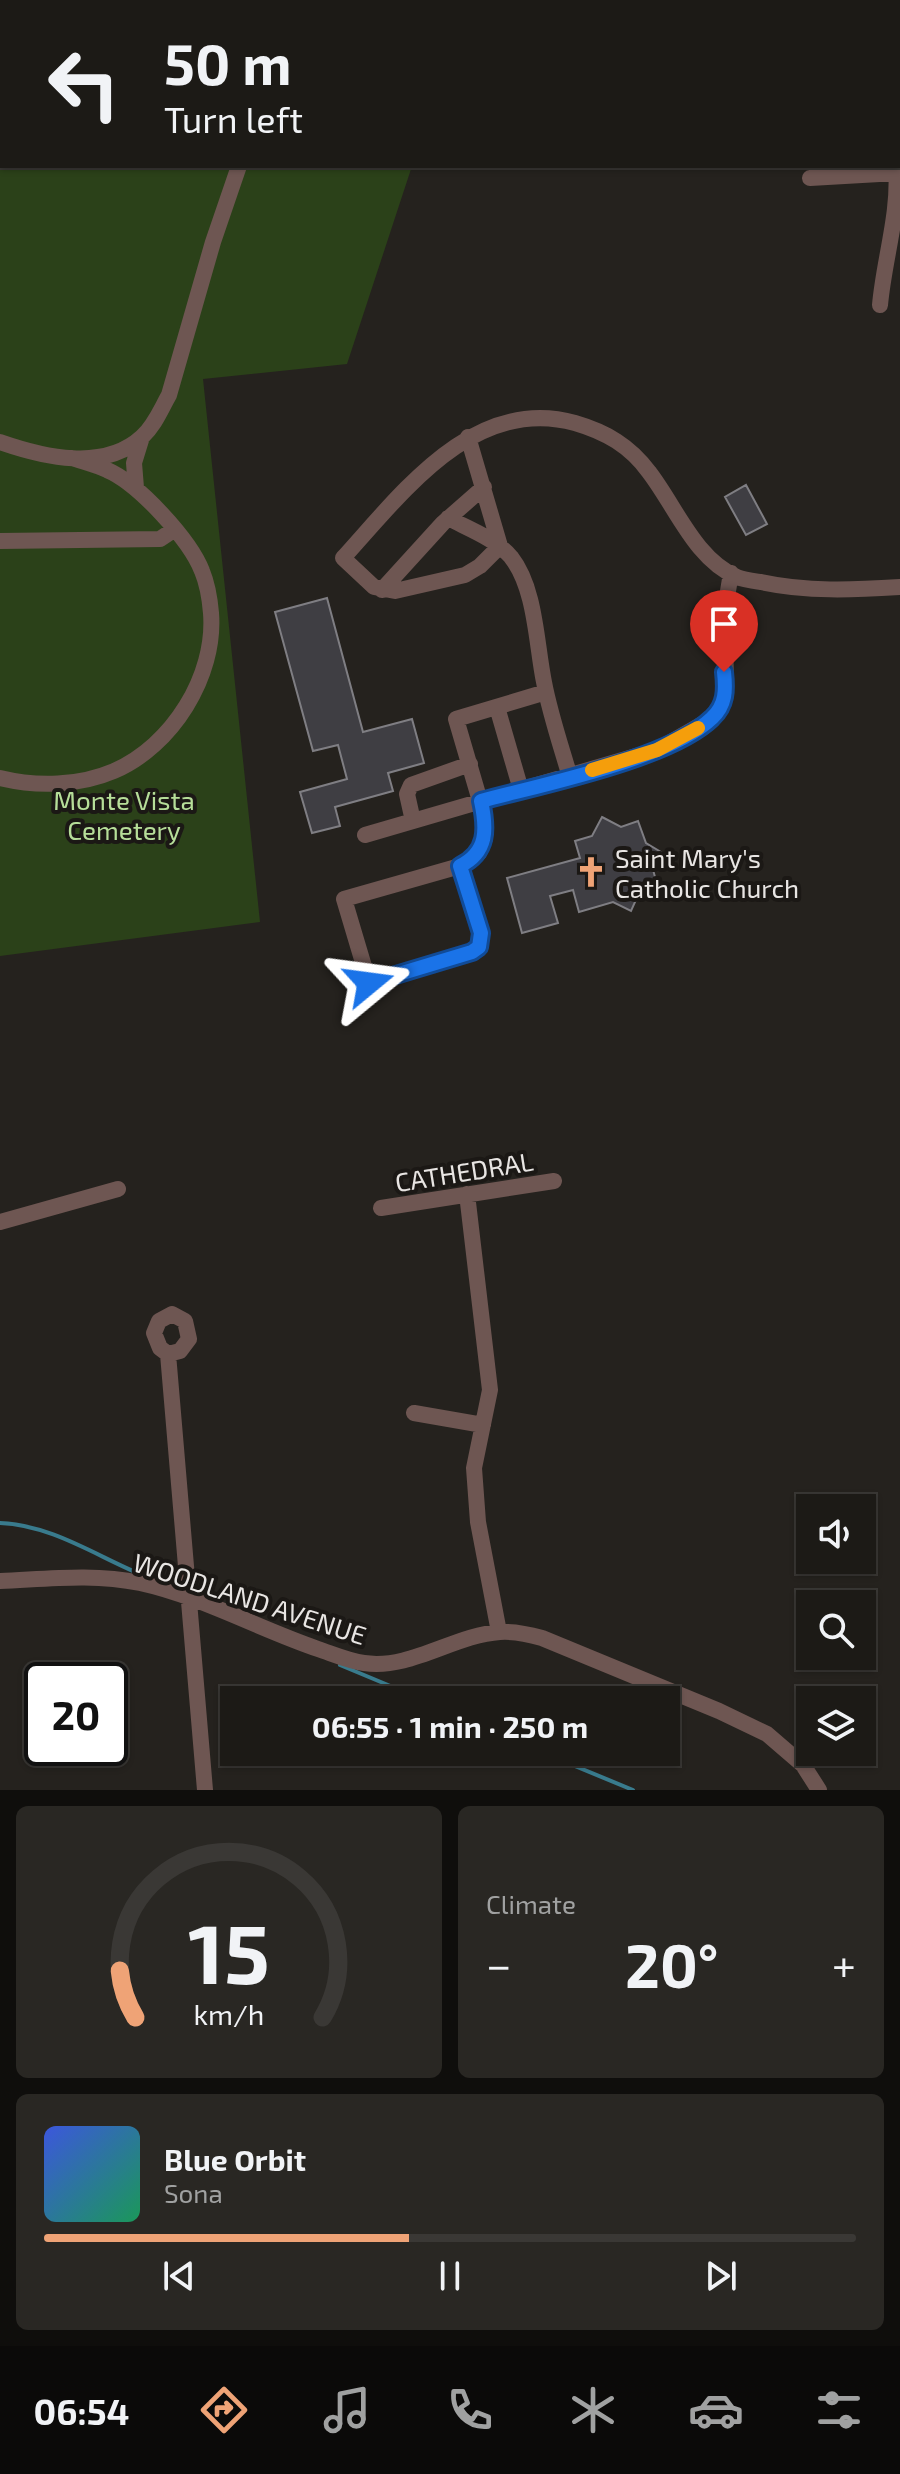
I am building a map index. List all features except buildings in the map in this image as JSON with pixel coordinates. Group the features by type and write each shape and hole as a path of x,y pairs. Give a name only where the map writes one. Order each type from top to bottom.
{"street":[{"path":"136,488 134,463 142,437 169,395 213,242 238,168"},
{"path":"810,178 897,170 897,197 880,305"},
{"path":"500,546 480,566 465,575 395,591 374,587 343,558 434,464 468,437 496,424 550,417 614,437 647,468 693,539 714,563 738,578 822,590 900,587"},
{"path":"0,442 41,455 72,458 110,454 142,437"},
{"path":"468,437 500,546 520,572 527,593 536,627 546,692 570,777"},
{"path":"0,778 24,784 70,783 114,771 154,746 189,702 206,667 211,614 202,570 175,529 136,488 109,470 72,458"},
{"path":"382,590 448,518 484,487"},
{"path":"448,518 500,546"},
{"path":"0,541 160,539 175,529"},
{"path":"365,835 657,750 713,718 722,705 726,691 725,609 731,573"},
{"path":"460,866 481,933 479,947 472,952 369,983 344,899 460,866 479,853 485,838 481,801 456,719 546,692"},
{"path":"497,707 521,790"},
{"path":"413,821 407,794 411,785 470,764"},
{"name":"CATHEDRAL","path":"381,1208 554,1181"},
{"path":"0,1222 118,1189"},
{"path":"467,1194 490,1390 474,1468 478,1522 499,1632"},
{"path":"168,1354 205,1790"},
{"path":"414,1413 483,1425"},
{"name":"WOODLAND AVENUE","path":"0,1581 81,1576 143,1584 361,1663 401,1660 451,1643 499,1632 518,1632 542,1638 745,1722 787,1749 803,1765 819,1790"}],"green space":[{"name":"Monte Vista Cemetery","path":"0,168 411,168 347,364 203,379 260,922 0,956"}],"waterway":[{"path":"0,1523 20,1525 57,1536 147,1577"},
{"path":"340,1665 390,1686"},
{"path":"575,1766 633,1790"}],"slow traffic":[{"path":"592,770 657,750 698,728"}],"place":[{"name":"Saint Mary's Catholic Church","path":"591,872"}],"route":[{"path":"369,983 472,952 479,947 481,933 460,866 479,853 485,838 481,801 657,750 693,732 713,718 722,705 726,691 724,672"}]}
